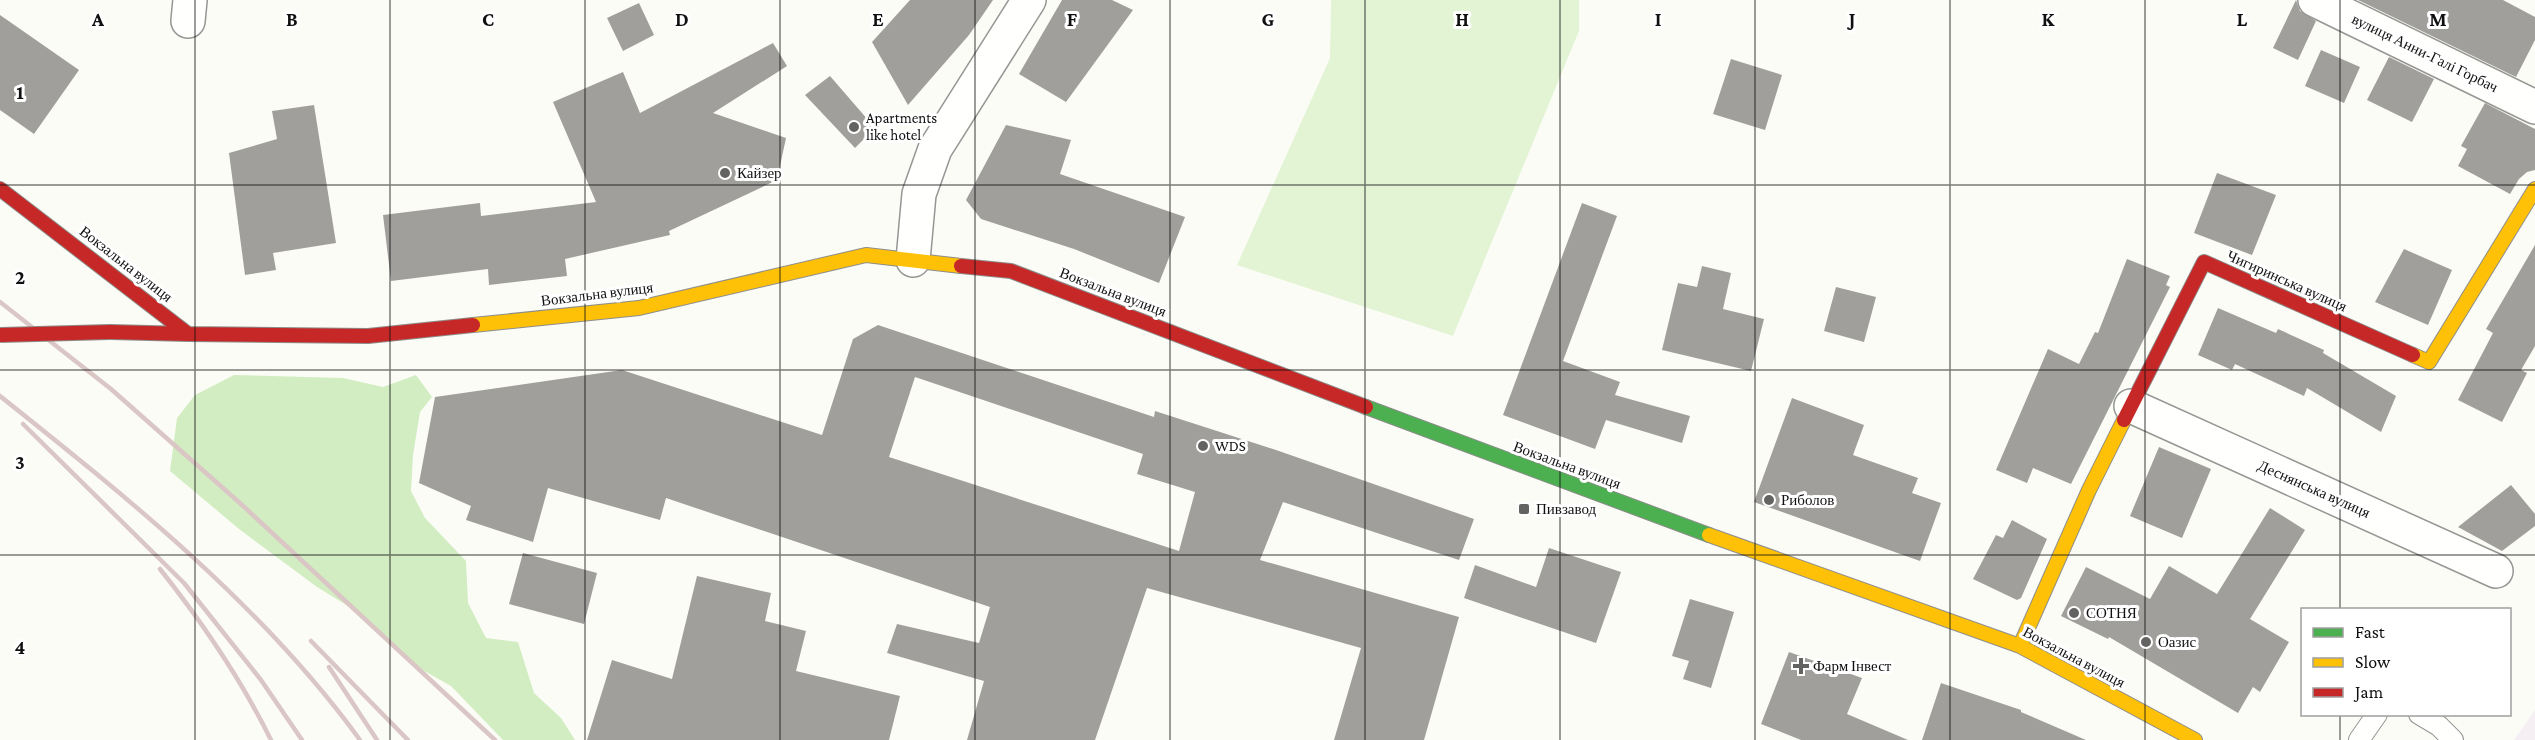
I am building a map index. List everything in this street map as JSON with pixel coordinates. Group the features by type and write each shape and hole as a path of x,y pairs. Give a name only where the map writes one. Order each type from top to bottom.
{"main road":[{"name":"Вокзальна вулиця","path":"0,189 134,290 188,334 368,336 639,308 866,255 1011,271 1527,469 2020,646 2194,740"},
{"name":"Чигиринська вулиця","path":"2020,646 2089,490 2204,262 2429,362 2534,193"},
{"path":"0,335 110,332 188,334"}],"street":[{"path":"913,260 919,194 935,148 1029,0"},
{"name":"вулиця Анни-Галі Горбач","path":"2315,0 2535,107"},
{"name":"Деснянська вулиця","path":"2131,406 2496,571"}],"lane":[{"path":"2359,740 2376,716"},
{"path":"2422,716 2439,726 2453,740"}],"shaded area":[{"path":"2535,710 2535,740 2514,740"}],"green space":[{"path":"1331,0 1579,0 1579,31 1453,336 1237,265 1330,58"},
{"path":"234,375 343,378 383,387 416,375 432,397 420,412 413,455 411,491 425,518 466,561 468,603 486,638 518,642 534,693 561,718 575,740 503,740 451,686 410,663 361,614 317,587 239,529 170,471 177,418 195,395"}],"building":[{"path":"910,0 993,0 969,35 908,105 872,42"},
{"path":"1062,0 1112,0 1133,10 1066,102 1019,74"},
{"path":"2296,0 2300,11 2316,21 2298,60 2273,48"},
{"path":"2358,0 2503,0 2535,17 2535,40 2516,77"},
{"path":"639,3 654,35 623,51 607,18"},
{"path":"0,15 79,70 34,134 0,110"},
{"path":"773,43 787,66 713,113 786,138 777,180 669,231 670,235 565,259 567,276 489,285 488,269 391,281 383,215 480,203 481,216 596,202 553,102 623,72 640,113"},
{"path":"2321,50 2360,67 2344,103 2305,86"},
{"path":"2389,57 2434,79 2412,122 2367,100"},
{"path":"1731,59 1782,75 1765,130 1713,114"},
{"path":"830,76 875,128 855,148 805,95"},
{"path":"2485,103 2535,129 2535,170 2527,172 2519,179 2510,194 2458,166 2467,149 2461,146"},
{"path":"314,105 336,243 273,253 276,270 245,275 229,153 277,139 272,111"},
{"path":"1006,125 1071,140 1060,174 1185,217 1159,283 1074,249 981,219 966,200"},
{"path":"2217,173 2276,195 2252,255 2194,233"},
{"path":"1582,203 1617,216 1563,361 1620,382 1615,395 1690,416 1682,443 1606,420 1595,449 1503,415"},
{"path":"2535,245 2535,346 2521,370 2527,373 2502,422 2458,400 2493,333 2486,329"},
{"path":"2404,249 2452,270 2428,325 2375,302"},
{"path":"2127,259 2170,276 2166,285 2170,287 2071,484 2033,468 2027,483 1996,470 2048,349 2079,364 2095,332 2098,333"},
{"path":"1702,266 1731,273 1723,309 1764,319 1751,371 1662,350 1678,283 1697,287"},
{"path":"1836,287 1876,297 1864,342 1824,331"},
{"path":"2218,308 2276,333 2278,329 2324,350 2323,353 2396,396 2381,432 2307,388 2304,396 2235,364 2232,370 2198,355"},
{"path":"878,325 1154,417 1155,411 1276,450 1474,519 1459,560 1283,502 1260,560 1459,617 1424,740 1334,740 1361,648 1147,588 1095,740 967,740 984,681 887,653 897,624 979,643 990,607 666,498 660,520 548,488 533,542 466,520 471,506 419,483 435,397 622,370 822,435 853,339","holes":["915,377 1143,454 1137,474 1195,492 1179,551 889,457"]},
{"path":"1792,398 1864,425 1853,455 1918,478 1912,493 1941,503 1920,561 1754,502"},
{"path":"2159,447 2211,469 2182,538 2130,516"},
{"path":"2511,485 2535,514 2535,526 2502,551 2458,527"},
{"path":"2270,508 2305,530 2250,619 2289,642 2260,692 2253,687 2238,713 2109,637 2108,639 2061,616 2086,567 2150,599 2169,566 2217,594"},
{"path":"2012,520 2047,539 2021,598 2017,600 1973,579 1996,535 2003,538"},
{"path":"1549,548 1621,572 1596,643 1464,598 1475,565 1536,587"},
{"path":"523,553 597,573 584,624 509,604"},
{"path":"697,576 771,593 765,621 806,631 796,671 900,696 889,740 587,740 612,660 672,679"},
{"path":"1690,599 1734,612 1711,688 1683,679 1689,661 1672,656"},
{"path":"1789,652 1862,678 1847,714 1908,740 1801,740 1761,724"},
{"path":"1941,683 2021,710 2021,712 2086,740 1922,740"}],"railway":[{"path":"0,302 111,389 241,504 495,740"},
{"path":"0,396 97,474 192,556 281,644 360,740"},
{"path":"23,424 184,583 261,680 302,740"},
{"path":"160,569 220,652 271,740"},
{"path":"311,641 408,740"},
{"path":"329,667 377,740"}],"traffic: fast":[{"path":"1366,407 1709,535"}],"traffic: slow":[{"path":"2413,355 2429,362 2535,189"},
{"path":"473,325 639,308 866,255 961,266"},
{"path":"2020,646 2089,490 2124,420"},
{"path":"1709,535 2020,646 2195,740"}],"traffic: jam":[{"path":"0,189 188,334 368,336 473,325"},
{"path":"2124,420 2204,262 2413,355"},
{"path":"961,266 1011,271 1366,407"},
{"path":"110,332 188,334"},
{"path":"0,335 110,332"}],"place":[{"name":"Apartments like hotel","path":"854,127"},
{"name":"Кайзер","path":"725,173"},
{"name":"WDS","path":"1203,446"},
{"name":"Риболов","path":"1769,500"},
{"name":"Пивзавод","path":"1524,509"},
{"name":"СОТНЯ","path":"2074,613"},
{"name":"Оазис","path":"2146,642"},
{"name":"Фарм Інвест","path":"1801,666"}]}
